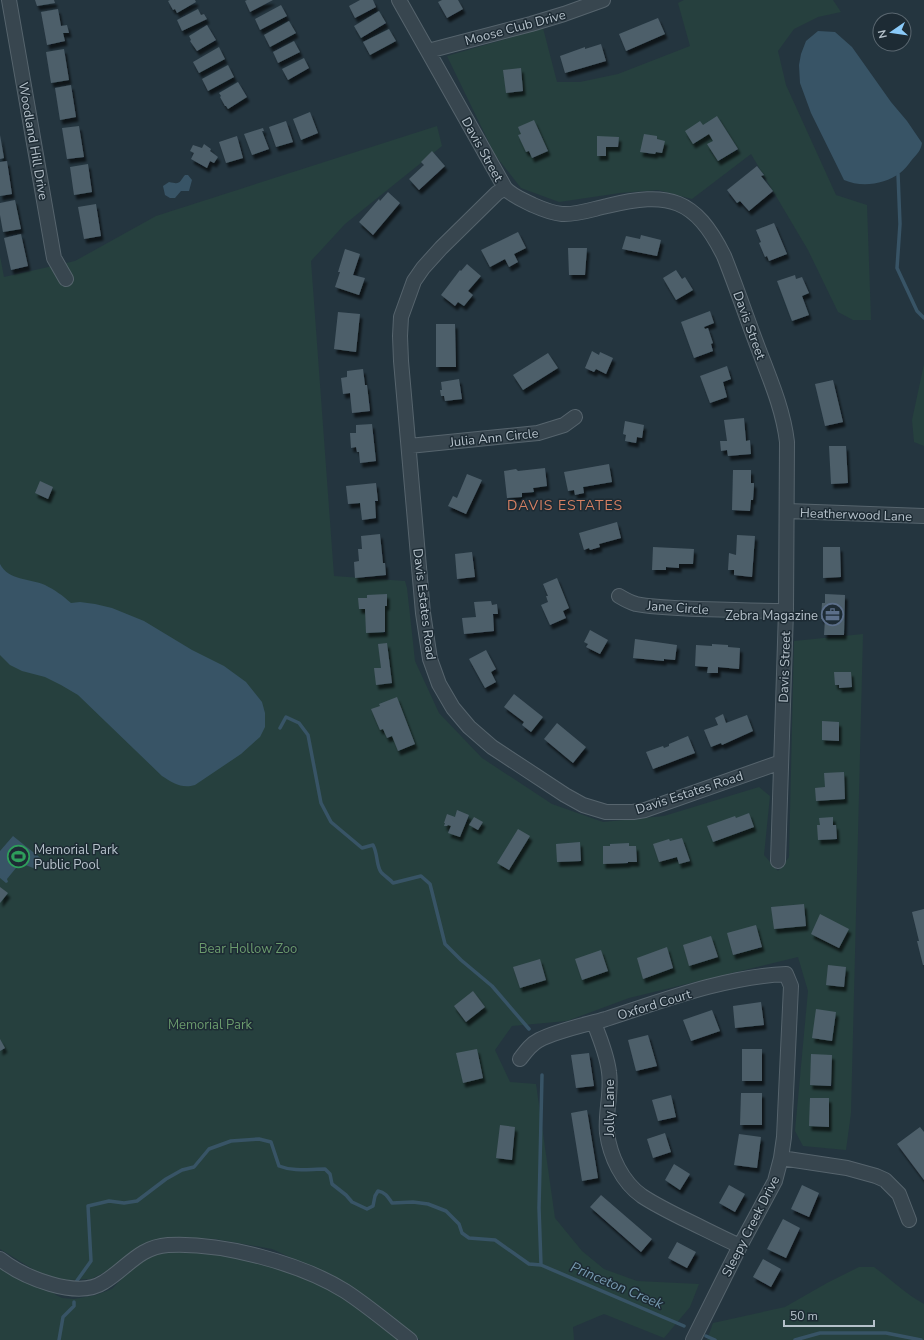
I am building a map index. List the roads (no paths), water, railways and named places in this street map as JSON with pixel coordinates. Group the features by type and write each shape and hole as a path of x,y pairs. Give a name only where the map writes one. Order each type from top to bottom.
{"street":[{"name":"Woodland Hill Drive","path":"9,0 54,258 66,279"},
{"name":"Davis Street","path":"399,0 505,188 522,200 562,214 579,213 631,200 665,200 682,205 704,222 718,243 724,256 773,384 785,428 787,442 788,511 786,610 778,861"},
{"name":"Moose Club Drive","path":"428,51 531,24 602,0"},
{"name":"Davis Estates Road","path":"505,188 497,193 462,226 432,258 414,281 401,317 400,336 423,605 430,659 438,684 453,708 480,738 583,805 596,810 611,812 633,812 645,810 781,762"},
{"name":"Julia Ann Circle","path":"409,446 538,433 564,425 575,417"},
{"name":"Heatherwood Lane","path":"788,511 924,516"},
{"name":"Jane Circle","path":"619,596 635,604 654,606 762,611 786,610"},
{"name":"Oxford Court","path":"520,1059 528,1048 540,1040 567,1030 712,986 764,975 786,974 791,986"},
{"name":"Sleepy Creek Drive","path":"693,1340 740,1246 775,1181 781,1158 785,1116 791,986"},
{"name":"Jolly Lane","path":"594,1022 609,1073 607,1134 618,1169 628,1183 640,1195 684,1219 740,1246"},
{"path":"781,1158 847,1168 885,1180 899,1194 909,1220"},
{"path":"0,1259 35,1278 59,1287 82,1289 104,1283 141,1253 152,1248 167,1245 212,1247 291,1266 321,1278 345,1292 410,1340"}],"water":[{"path":"818,31 835,32 852,47 922,143 921,148 916,155 900,173 894,177 873,184 858,184 844,180 811,113 800,83 799,65 801,54 806,41"},
{"path":"185,175 188,175 192,180 189,191 181,191 175,198 170,198 165,195 163,186 169,182 178,183"},
{"path":"0,564 14,576 45,585 71,603 80,602 112,608 144,621 192,650 224,666 246,682 262,702 265,713 265,727 260,737 241,754 195,785 182,786 162,776 78,695 45,677 22,671 10,665 0,655"},
{"name":"Memorial Park Public Pool","path":"13,836 43,860 36,869 20,863 7,879 8,882 6,883 0,878 0,851"}],"waterway":[{"path":"898,174 900,224 897,268 917,311 924,318"},
{"path":"280,728 286,717 299,723 308,735 321,803 331,822 362,848 373,845 376,852 379,869 393,883 421,876 430,884 445,944 461,960 492,986 529,1029"},
{"path":"541,1265 539,1208 542,1075"},
{"path":"76,1282 91,1261 88,1206 109,1201 124,1203 137,1201 166,1179 182,1170 194,1167 209,1149 231,1141 259,1139 271,1142 279,1166 296,1170 325,1169 330,1174 332,1184 352,1202 367,1209 373,1206 375,1196 378,1191 388,1197 392,1203 413,1202 428,1204 446,1211 459,1224 462,1233 469,1238 495,1240 529,1264 541,1265 684,1326"},
{"path":"59,1340 63,1317 74,1306 74,1302"},
{"name":"Princeton Creek","path":"795,1340 820,1333 886,1333 921,1340"},
{"name":"Princeton Creek","path":"706,1336 715,1340"}],"place":[{"name":"Zebra Magazine","path":"833,615"},
{"name":"Memorial Park Public Pool","path":"19,856"}],"district":[{"name":"DAVIS ESTATES","path":"565,505"}],"park label":[{"name":"Bear Hollow Zoo","path":"248,948"},
{"name":"Memorial Park","path":"210,1024"}]}
